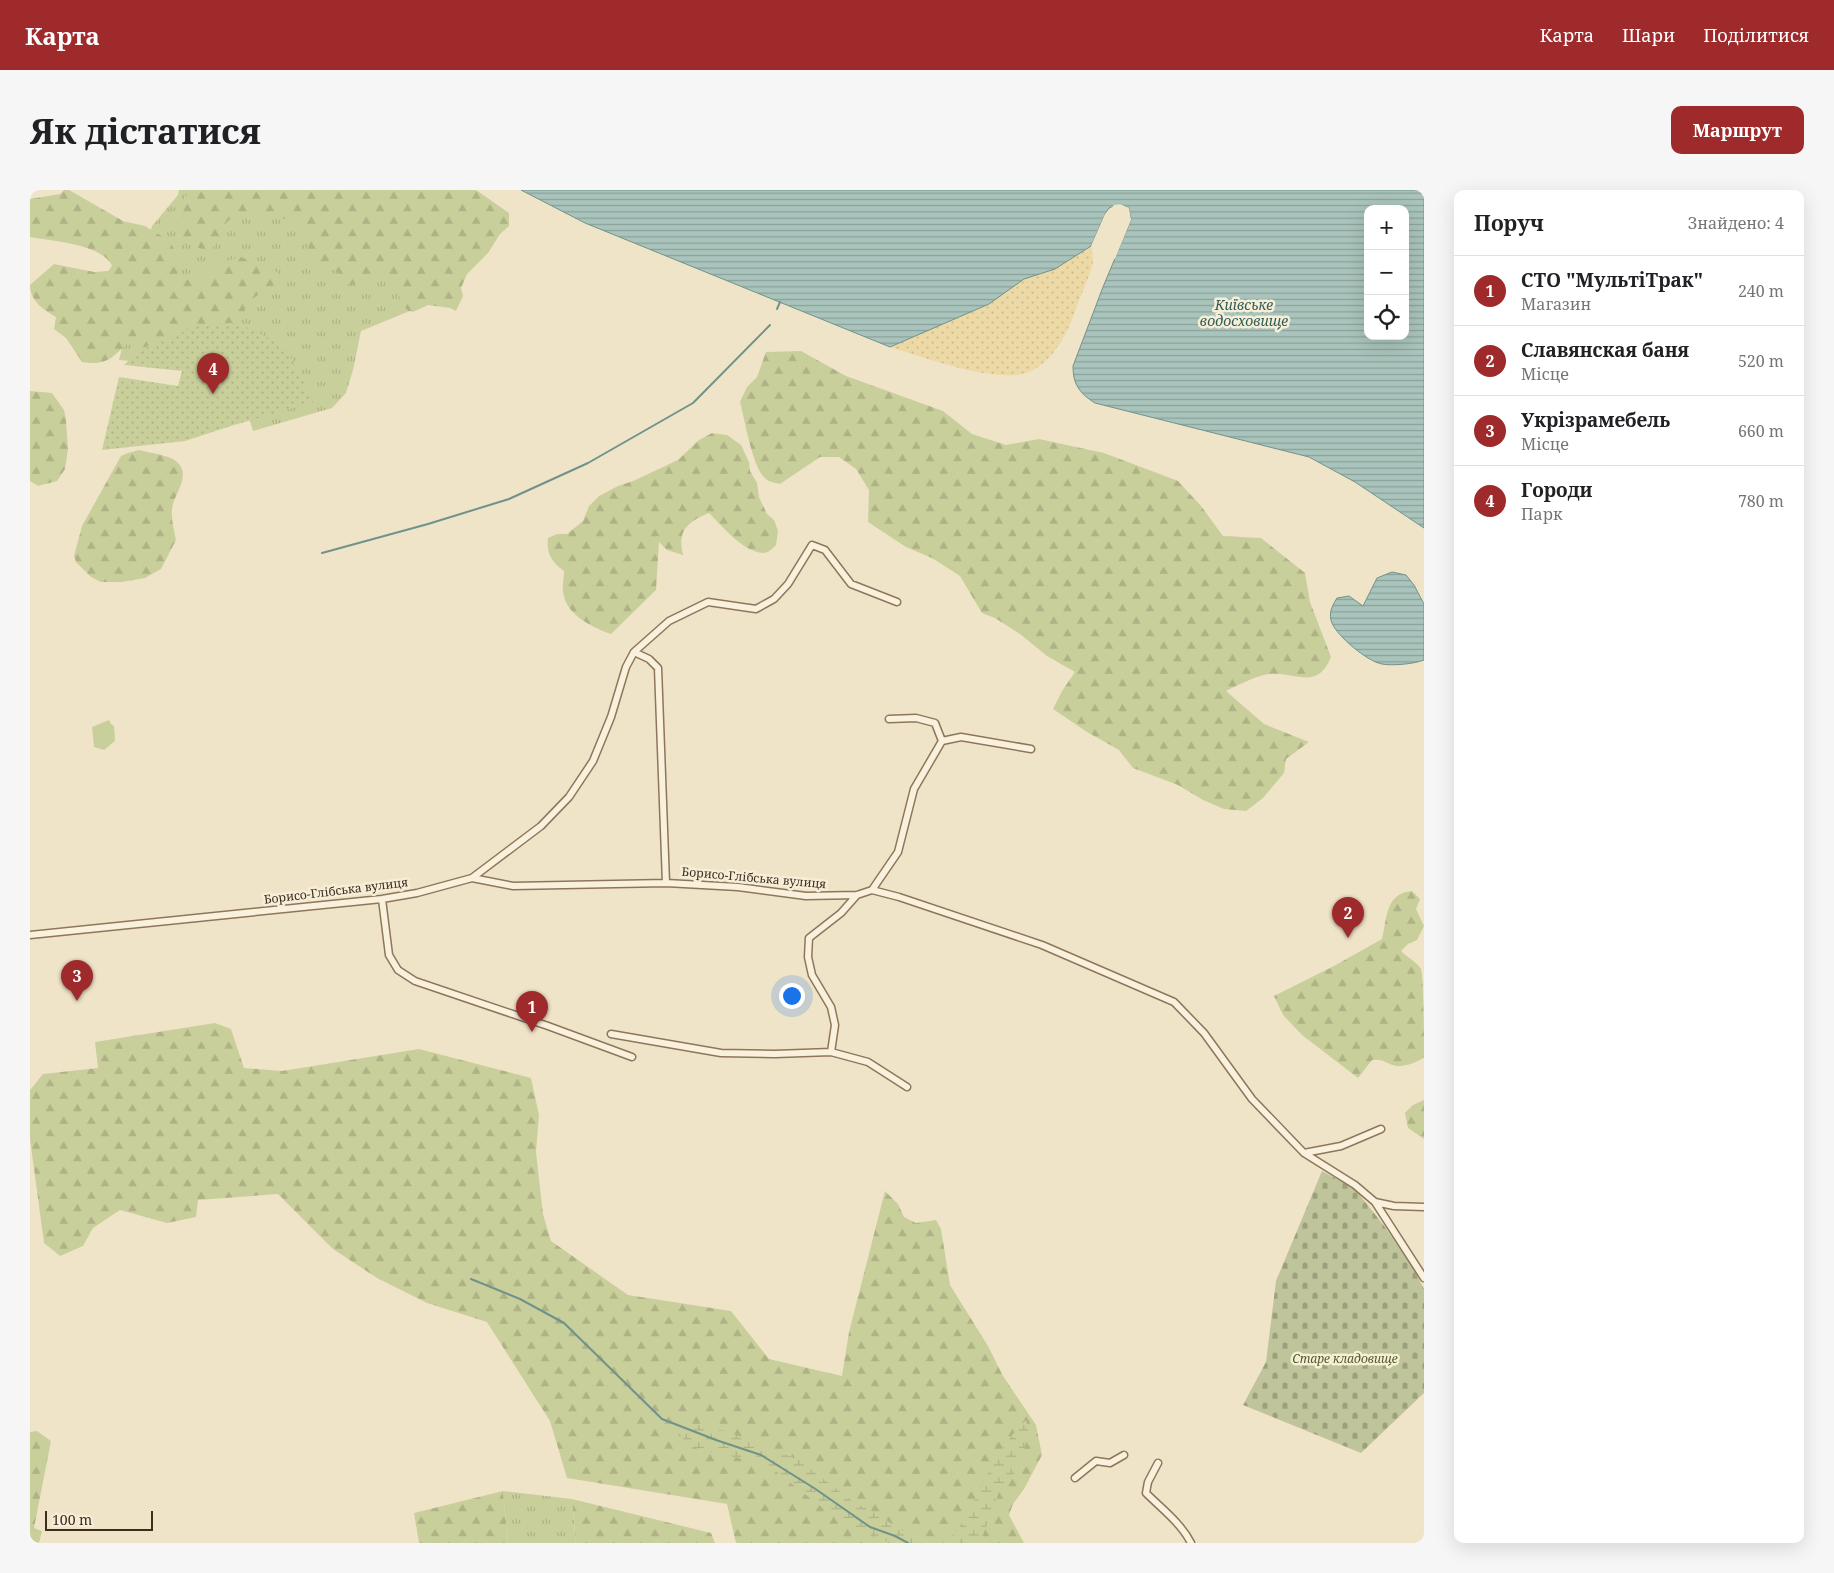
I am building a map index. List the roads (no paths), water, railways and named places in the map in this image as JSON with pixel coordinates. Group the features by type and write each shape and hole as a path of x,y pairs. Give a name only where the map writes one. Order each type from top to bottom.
{"street":[{"path":"472,878 541,826 569,797 593,761 626,667 634,652 669,621 708,602 756,609 774,599 788,584 812,545 825,550 851,584 897,602"},
{"path":"634,652 648,659 658,668 666,883"},
{"path":"889,719 916,718 935,723 942,741"},
{"path":"1031,749 961,737 942,741 914,789 898,852 872,890 899,896 1042,945 1174,1002 1204,1033 1252,1100 1304,1153 1355,1185 1375,1202 1424,1278"},
{"name":"Борисо-Глібська вулиця","path":"30,935 382,898 417,893 472,878 513,886 666,883 738,887 806,896 857,895 872,890"},
{"path":"831,1052 835,1025 831,1007 812,975 808,956 810,938 840,913 857,895"},
{"path":"382,898 389,955 398,970 415,981 632,1057"},
{"path":"611,1034 721,1053 831,1052 868,1062 907,1087"},
{"path":"1304,1153 1341,1146 1381,1130"},
{"path":"1375,1202 1394,1206 1424,1207"},
{"path":"1075,1478 1096,1461 1110,1463 1124,1455"},
{"path":"1158,1462 1148,1482 1146,1493 1172,1518 1191,1543"}],"water":[{"name":"Київське водосховище","path":"521,190 1424,190 1424,528 1355,482 1309,457 1095,403 1081,392 1074,378 1073,366 1131,220 1129,208 1120,204 1109,208 1091,246 1055,269 1024,279 989,304 890,347 585,223"},
{"path":"1392,572 1406,575 1414,585 1424,604 1424,660 1415,663 1386,665 1369,659 1340,635 1330,616 1337,598 1349,596 1363,606 1377,578"}],"waterway":[{"path":"777,309 780,302"},
{"path":"322,553 428,524 509,499 588,463 693,403 770,325"},
{"path":"471,1279 520,1299 564,1323 662,1419 761,1455 814,1488 870,1527 908,1543"}],"place":[{"name":"Городи","path":"213,394"},
{"name":"Славянская баня","path":"1348,938"},
{"name":"Укрізрамебель","path":"77,1001"},
{"name":"СТО \"МультіТрак\"","path":"532,1032"}],"park label":[{"name":"Старе кладовище","path":"1345,1359"}]}
